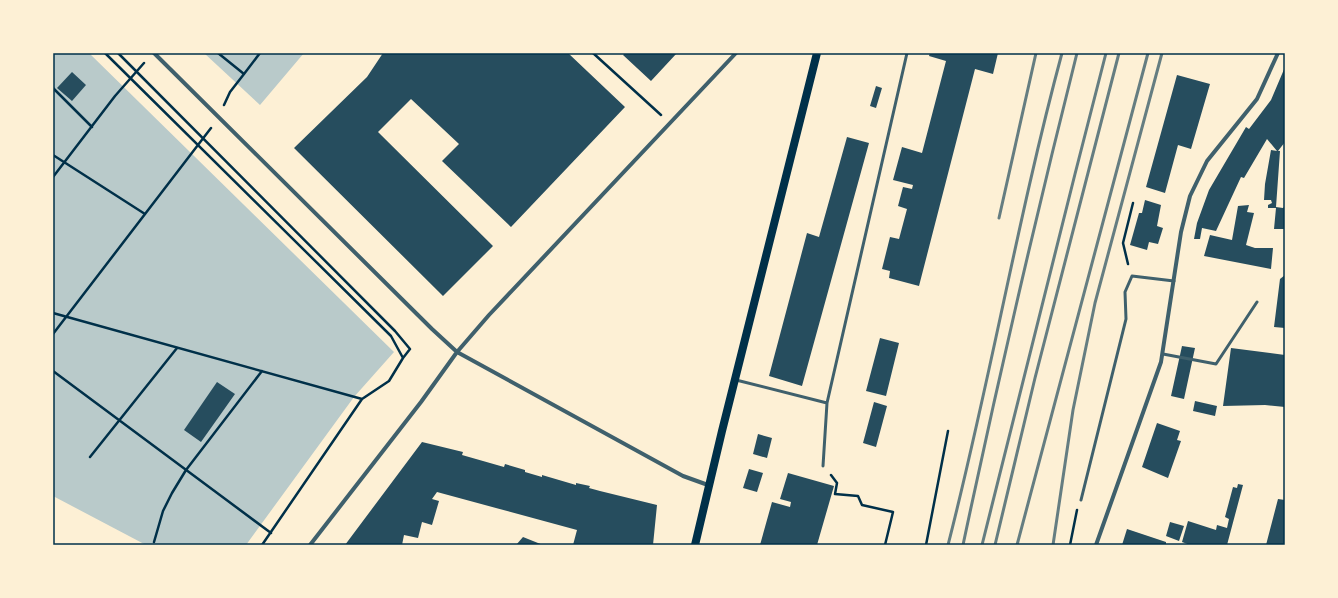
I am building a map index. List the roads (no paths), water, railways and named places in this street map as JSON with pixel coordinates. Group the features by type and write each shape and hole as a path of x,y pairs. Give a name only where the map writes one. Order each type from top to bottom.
{"main road":[{"path":"694,545 817,53"}],"street":[{"path":"154,53 457,352 683,476 708,485"},
{"path":"310,545 421,402 457,352 489,315 736,53"},
{"path":"1096,545 1161,362 1181,232 1190,196 1208,161 1257,99 1268,78 1278,53"}],"lane":[{"path":"823,466 827,404 907,53"},
{"path":"1081,500 1126,319 1124,292 1132,276 1174,280"},
{"path":"1163,354 1216,364 1258,302"},
{"path":"735,379 827,404"}],"railway":[{"path":"999,218 1036,53"},
{"path":"948,545 1046,114 1062,53"},
{"path":"963,545 1018,298 1077,53"},
{"path":"982,545 1106,53"},
{"path":"995,545 1035,378 1119,53"},
{"path":"1017,545 1148,53"},
{"path":"1053,545 1073,410 1095,303 1162,53"}]}
